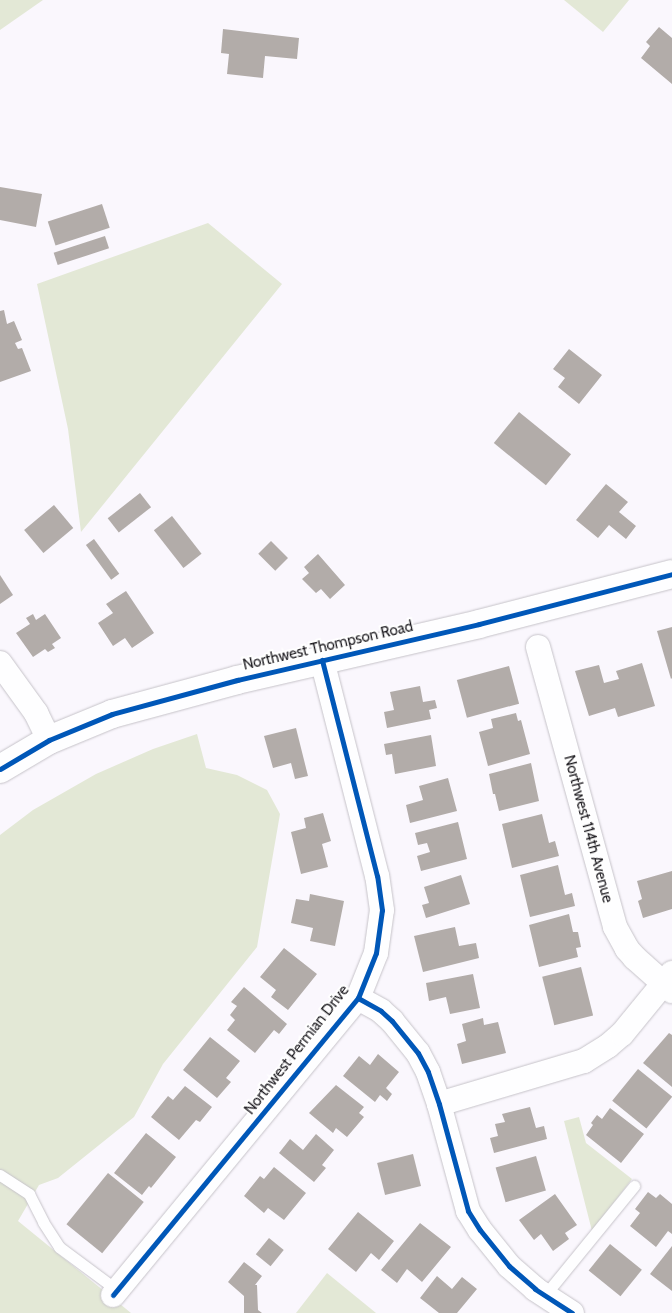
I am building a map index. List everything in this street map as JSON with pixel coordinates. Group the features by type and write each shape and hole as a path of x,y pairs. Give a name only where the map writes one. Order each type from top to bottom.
{"street":[{"name":"Northwest Thompson Road","path":"0,769 49,740 121,712 184,693 479,624 672,574"},
{"name":"Northwest 114th Avenue","path":"538,647 615,927 627,949 669,983"},
{"name":"Northwest Permian Drive","path":"115,1293 358,998 376,953 382,910 377,876 322,660"},
{"path":"0,663 36,713 49,740"},
{"path":"439,1104 584,1060 608,1046 622,1034 669,983"},
{"path":"358,998 381,1011 407,1038 428,1072 439,1104 468,1210 494,1251 509,1266 545,1295 572,1313"}],"lane":[{"path":"0,1175 28,1194 59,1247 115,1293"},
{"path":"545,1295 634,1186"}],"green space":[{"path":"0,0 43,0 0,30"},
{"path":"564,0 629,0 603,32"},
{"path":"208,223 282,284 81,532 68,429 37,284"},
{"path":"197,734 206,768 237,775 267,790 280,814 257,947 163,1064 134,1117 58,1178 39,1185 18,1221 131,1313 0,1313 0,835 33,810 96,774 153,749"},
{"path":"579,1117 586,1143 632,1179 592,1231 564,1121"},
{"path":"327,1273 376,1313 296,1313"}],"building":[{"path":"659,27 672,38 672,84 641,58 650,46 646,42"},
{"path":"223,29 299,38 297,59 265,56 263,78 227,74 229,54 221,53"},
{"path":"0,187 42,194 36,227 0,220"},
{"path":"102,204 110,228 56,245 48,222"},
{"path":"105,236 109,248 58,265 54,253"},
{"path":"4,310 7,324 14,321 22,340 15,343 18,349 22,348 31,371 0,382 0,311"},
{"path":"569,349 602,375 579,404 558,387 565,378 553,369"},
{"path":"519,412 571,454 546,485 494,443"},
{"path":"606,484 628,502 619,512 636,526 626,539 609,525 598,538 576,520"},
{"path":"140,493 151,507 119,532 108,518"},
{"path":"54,505 73,528 43,553 24,530"},
{"path":"172,516 202,554 183,568 154,530"},
{"path":"94,539 119,574 111,580 86,545"},
{"path":"271,541 288,558 275,571 258,554"},
{"path":"318,554 345,585 330,599 321,589 316,593 302,579 309,573 304,567"},
{"path":"0,575 13,595 0,604"},
{"path":"126,591 154,633 132,648 125,638 113,646 98,623 113,613 106,604"},
{"path":"33,614 36,620 45,614 61,638 52,644 55,648 48,652 45,649 33,657 16,633 30,624 26,618"},
{"path":"672,627 672,678 671,679 657,631"},
{"path":"642,663 655,706 618,717 615,708 589,716 575,671 599,665 604,683 619,679 616,671"},
{"path":"509,666 519,704 467,718 457,680"},
{"path":"420,686 423,702 435,700 437,708 429,710 431,719 387,728 384,712 394,710 390,692"},
{"path":"516,713 518,721 521,720 530,754 488,766 479,732 493,728 491,719"},
{"path":"296,728 308,776 295,779 291,763 273,768 264,736"},
{"path":"431,735 436,766 395,774 392,754 386,755 384,744"},
{"path":"531,763 539,801 499,811 489,774"},
{"path":"448,778 457,811 410,823 406,805 423,800 419,786"},
{"path":"323,813 331,841 322,844 328,867 301,874 291,832 306,828 304,818"},
{"path":"542,814 549,843 555,841 559,856 512,868 502,824"},
{"path":"458,822 467,859 421,871 417,856 430,852 427,843 418,845 415,833"},
{"path":"558,865 565,895 572,893 575,906 530,917 520,875"},
{"path":"672,871 672,909 643,918 638,901 642,899 637,881"},
{"path":"461,875 470,904 426,918 422,905 429,903 424,887"},
{"path":"310,894 344,901 335,946 310,941 313,928 291,923 296,899 309,901"},
{"path":"569,914 573,932 578,932 581,947 576,948 578,957 539,967 529,925"},
{"path":"455,927 459,946 476,943 479,958 423,972 414,936"},
{"path":"284,948 317,974 288,1010 271,997 276,990 260,977"},
{"path":"581,967 593,1016 554,1025 542,977"},
{"path":"473,974 480,1008 450,1014 446,997 429,1001 426,983"},
{"path":"244,987 287,1024 279,1034 274,1030 255,1053 227,1030 235,1020 230,1015 237,1006 231,1002"},
{"path":"483,1018 484,1025 498,1022 506,1053 462,1064 457,1044 466,1041 462,1024"},
{"path":"669,1033 672,1035 672,1087 643,1063"},
{"path":"210,1037 240,1061 226,1078 231,1082 217,1098 183,1070"},
{"path":"378,1054 399,1072 386,1088 392,1094 387,1101 380,1095 375,1102 343,1076 359,1056 370,1065"},
{"path":"638,1069 672,1097 646,1129 612,1101"},
{"path":"336,1085 364,1107 359,1113 364,1117 347,1137 336,1128 333,1133 309,1113"},
{"path":"185,1086 212,1107 200,1122 196,1120 179,1140 151,1117 168,1096 173,1100"},
{"path":"530,1107 536,1128 544,1126 547,1139 494,1153 490,1138 498,1136 495,1124 505,1122 502,1114"},
{"path":"610,1108 644,1134 621,1163 586,1135 597,1115 602,1119"},
{"path":"146,1133 176,1157 151,1188 149,1186 142,1195 114,1173"},
{"path":"316,1134 334,1150 322,1165 326,1168 314,1182 279,1153 290,1139 303,1150"},
{"path":"413,1154 421,1186 385,1195 377,1163"},
{"path":"536,1156 546,1191 506,1202 496,1168"},
{"path":"274,1167 306,1193 284,1220 268,1208 264,1213 244,1196 260,1176 264,1179"},
{"path":"108,1173 144,1202 102,1253 66,1224"},
{"path":"648,1192 656,1198 660,1194 672,1204 672,1234 668,1231 656,1247 630,1226 640,1213 635,1209"},
{"path":"555,1194 577,1225 565,1233 569,1239 553,1251 541,1234 534,1240 519,1220"},
{"path":"358,1212 394,1241 379,1260 371,1253 356,1272 328,1249"},
{"path":"420,1223 451,1247 422,1282 407,1269 397,1283 381,1270"},
{"path":"269,1238 284,1250 271,1266 256,1254"},
{"path":"610,1244 642,1270 620,1296 589,1270"},
{"path":"672,1246 672,1291 650,1274"},
{"path":"244,1262 262,1276 255,1285 257,1285 258,1310 262,1313 244,1313 244,1296 228,1282"},
{"path":"437,1276 452,1289 462,1277 477,1289 457,1313 439,1313 420,1298"}],"cycle path":[{"path":"0,769 49,740 112,714 237,680 479,624 672,574"},
{"path":"113,1295 358,998 376,953 382,910 377,876 322,660"},
{"path":"358,998 381,1011 392,1021 418,1053 428,1072 439,1104 468,1211 480,1230 509,1266 535,1289 572,1313"}]}
